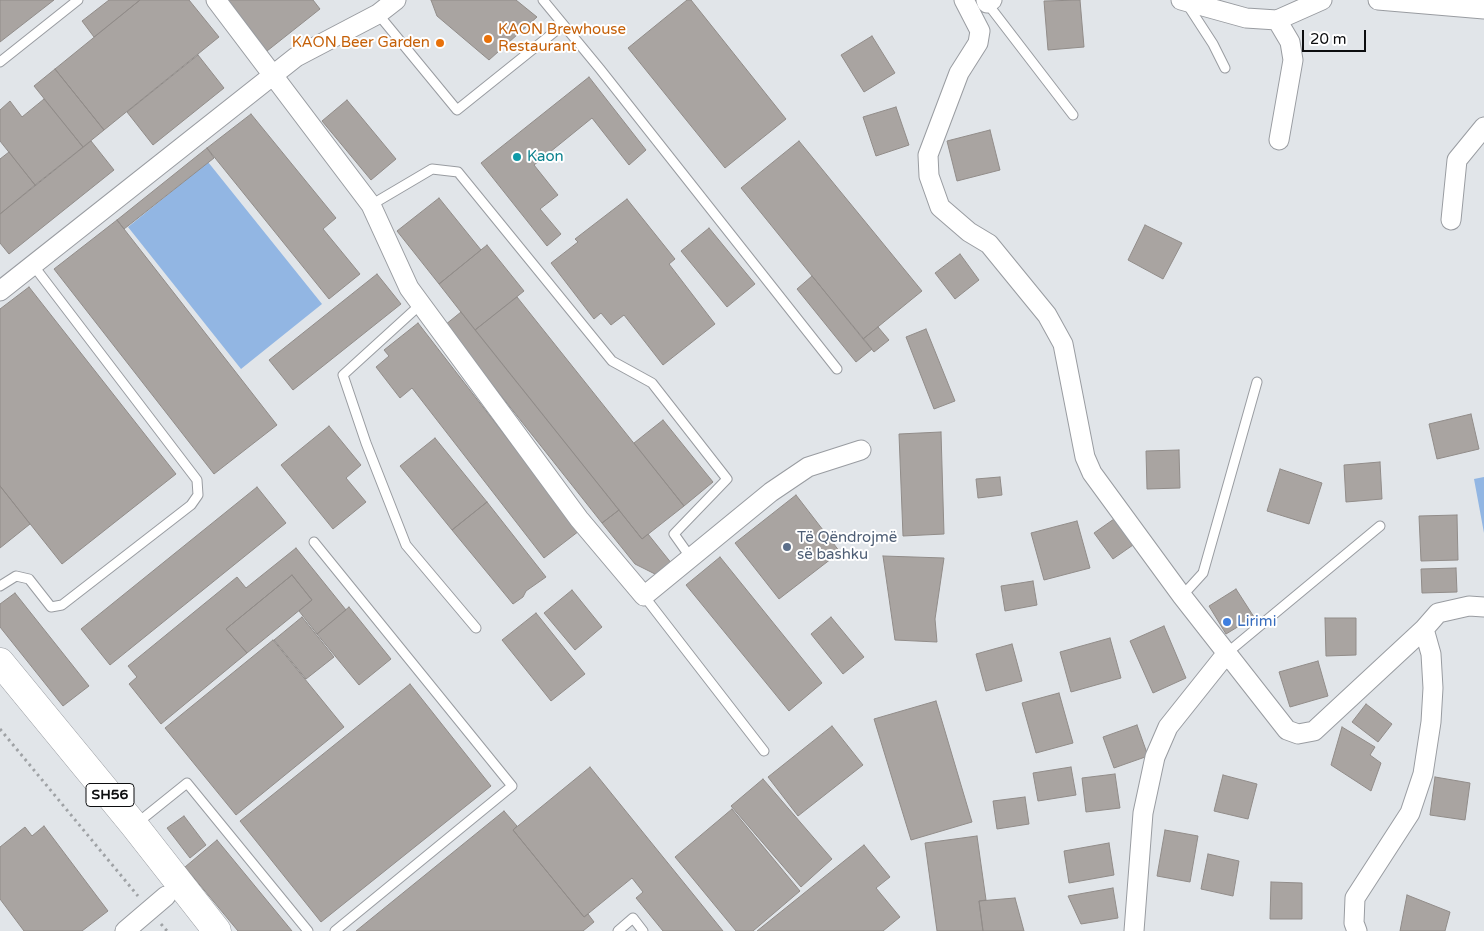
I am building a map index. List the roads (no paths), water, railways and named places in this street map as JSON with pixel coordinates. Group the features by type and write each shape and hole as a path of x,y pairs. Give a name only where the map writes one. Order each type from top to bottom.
{"main road":[{"name":"SH56","path":"0,662 134,825 216,931"},
{"name":"SH56","path":"0,684 158,903 194,931"}],"street":[{"path":"216,0 371,204 409,288 579,519 644,596 772,492 808,467 861,450"},
{"path":"0,291 296,57 378,14 396,0"},
{"path":"964,0 980,31 978,43 959,73 928,155 929,176 940,207 969,232 989,244 1047,315 1063,344 1085,457 1092,473 1182,596 1287,730 1298,734 1314,731 1424,629 1438,613 1469,606 1484,607"},
{"path":"1183,1 1246,18 1277,20 1322,0"},
{"path":"1378,0 1484,9"},
{"path":"1277,20 1290,42 1293,60 1279,140"},
{"path":"1451,220 1457,160 1484,126"},
{"path":"1357,931 1354,923 1355,898 1410,813 1423,774 1431,722 1433,688 1431,654 1424,629"},
{"path":"1134,931 1143,813 1155,757 1168,727 1228,653"},
{"path":"125,931 158,903"}],"lane":[{"path":"0,62 78,0"},
{"path":"543,0 837,369"},
{"path":"988,1 1073,115"},
{"path":"1183,1 1213,44 1225,68"},
{"path":"378,14 457,110 563,25"},
{"path":"371,204 432,169 458,172 612,361 652,383 727,479 674,534 691,558"},
{"path":"0,586 16,576 29,579 51,606 62,605 190,505 198,495 197,480 33,265"},
{"path":"421,304 343,375 366,443 406,545 476,628"},
{"path":"1182,596 1203,573 1257,382"},
{"path":"1228,653 1380,526"},
{"path":"314,542 512,786 334,931"},
{"path":"644,596 764,751"},
{"path":"134,825 187,783 308,931"},
{"path":"618,931 633,918 643,931"}],"place":[{"name":"KAON Brewhouse Restaurant","path":"488,39"},
{"name":"KAON Beer Garden","path":"440,43"},
{"name":"Kaon","path":"517,157"},
{"name":"Të Qëndrojmë së bashku","path":"787,547"},
{"name":"Lirimi","path":"1227,622"}]}
